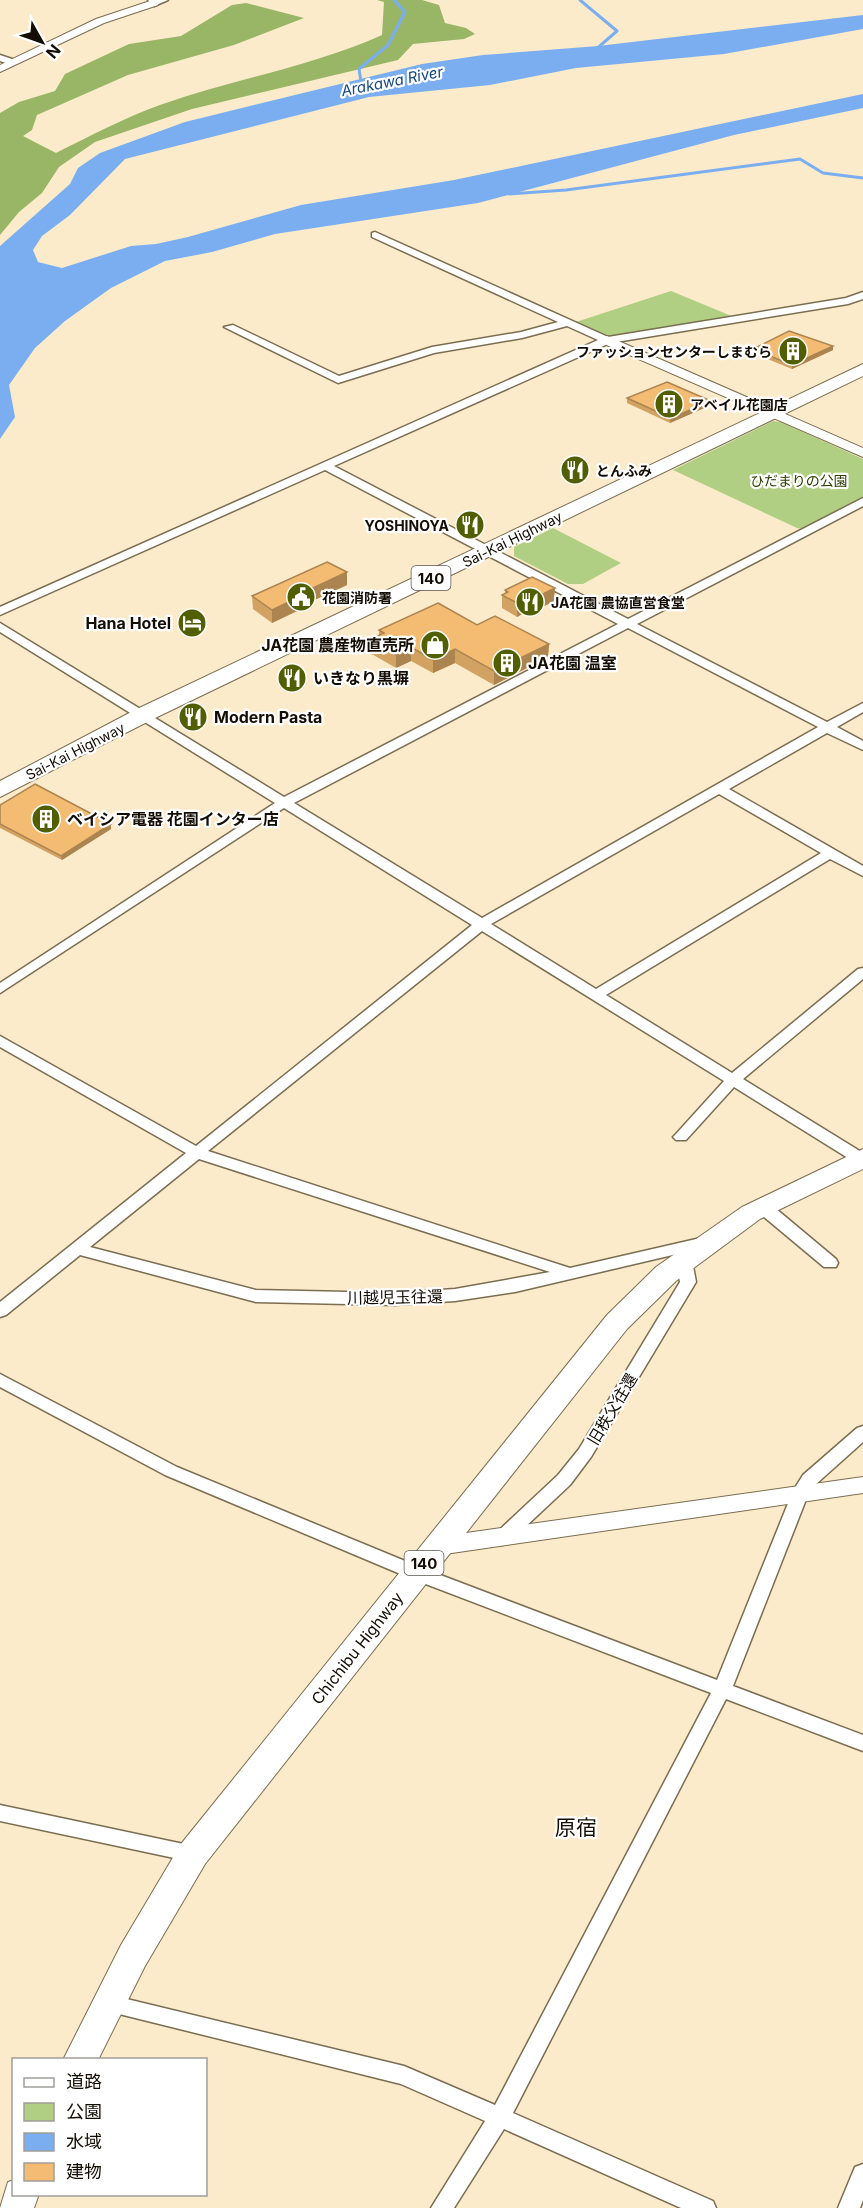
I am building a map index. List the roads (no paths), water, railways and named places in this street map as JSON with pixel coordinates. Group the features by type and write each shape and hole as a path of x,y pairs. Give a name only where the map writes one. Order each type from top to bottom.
{"highway":[{"name":"Sai-Kai Highway","path":"767,410 863,358"},
{"name":"Sai-Kai Highway","path":"0,776 767,410 863,369"},
{"name":"Sai-Kai Highway","path":"0,790 138,712"},
{"name":"Chichibu Highway","path":"81,2058 106,2003 147,1928 193,1854 617,1322 666,1274 713,1240 763,1207 862,1158"}],"street":[{"path":"0,69 6,60 100,21 157,1"},
{"path":"375,235 863,453"},
{"path":"0,611 607,340 848,302 861,298"},
{"path":"229,327 338,380 432,350 522,335 569,322"},
{"path":"325,466 863,746"},
{"path":"0,989 283,802 863,501"},
{"path":"0,627 732,1081 862,1158"},
{"path":"0,1311 480,925 863,707"},
{"path":"718,788 863,872"},
{"path":"595,996 830,853"},
{"path":"681,1137 732,1081 863,972"},
{"path":"0,1041 196,1153 573,1274"},
{"path":"763,1207 830,1263"},
{"name":"川越児玉往還","path":"78,1248 256,1296 393,1299 465,1293 573,1274 713,1240"},
{"name":"旧秩父往還","path":"502,1538 564,1480 585,1453 688,1282 684,1261"},
{"path":"0,1380 171,1471 416,1573 863,1743"},
{"path":"442,2208 499,2118 722,1689 799,1496 809,1480 863,1432"},
{"path":"438,1546 863,1485"},
{"path":"0,1813 193,1854"},
{"path":"106,2003 404,2075 705,2208"},
{"path":"849,2208 863,2174"}],"water":[{"name":"Arakawa River","path":"863,15 863,29 724,54 576,68 490,85 369,97 125,159 70,215 42,236 33,250 38,262 62,268 131,246 156,244 188,237 301,205 454,180 863,94 863,108 734,135 478,203 275,234 212,252 165,261 111,288 65,321 35,348 9,385 15,417 0,439 0,246 70,184 78,168 100,153 185,122 422,64 483,55 598,46"}],"waterway":[{"name":"Arakawa River","path":"361,82 359,69 388,45 405,12 394,0"},
{"path":"580,0 617,31 594,51"},
{"path":"509,194 566,190 800,159 823,173 863,178"}],"place":[{"name":"ファッションセンターしまむら","path":"793,351"},
{"name":"アベイル花園店","path":"669,404"},
{"name":"とんふみ","path":"575,470"},
{"name":"YOSHINOYA","path":"470,525"},
{"name":"花園消防署","path":"301,597"},
{"name":"JA花園 農協直営食堂","path":"530,602"},
{"name":"Hana Hotel","path":"192,623"},
{"name":"JA花園 農産物直売所","path":"435,645"},
{"name":"JA花園 温室","path":"507,663"},
{"name":"いきなり黒塀","path":"292,678"},
{"name":"Modern Pasta","path":"193,717"},
{"name":"ベイシア電器 花園インター店","path":"46,819"}],"district":[{"name":"原宿","path":"576,1827"}],"park label":[{"name":"ひだまりの公園","path":"799,480"}]}
